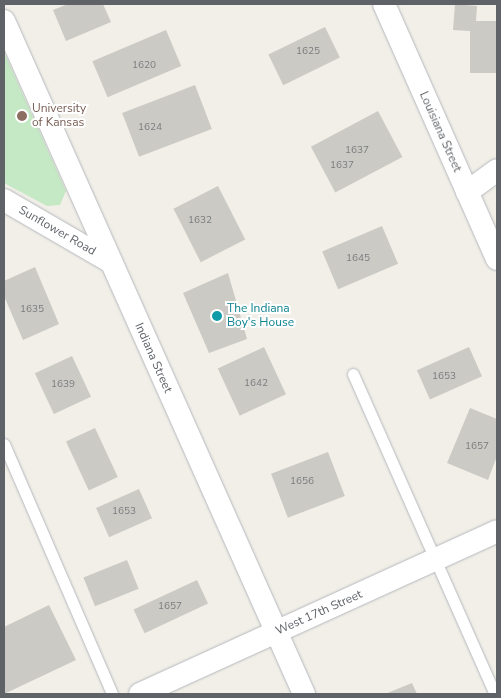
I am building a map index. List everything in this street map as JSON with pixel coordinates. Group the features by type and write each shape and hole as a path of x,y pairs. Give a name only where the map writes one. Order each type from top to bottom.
{"street":[{"name":"Louisiana Street","path":"384,4 467,192 496,252"},
{"name":"Indiana Street","path":"4,21 304,694"},
{"path":"467,192 497,170"},
{"name":"Sunflower Road","path":"4,200 111,262"},
{"name":"West 17th Street","path":"140,694 497,531"}],"lane":[{"path":"353,374 495,694"},
{"path":"4,444 112,694"}],"green space":[{"path":"4,52 66,191 60,205 47,206 4,183"}],"building":[{"path":"68,4 103,4 111,22 66,41 53,10"},
{"path":"455,4 477,6 476,21 497,21 497,73 470,73 470,31 453,30"},
{"path":"325,27 340,58 283,85 268,55"},
{"path":"166,30 181,66 108,97 92,61"},
{"path":"195,85 212,129 139,157 122,113"},
{"path":"378,111 402,157 335,193 311,147"},
{"path":"218,186 245,239 201,262 173,209"},
{"path":"382,226 398,264 338,289 322,251"},
{"path":"35,267 59,324 23,340 4,296 4,281"},
{"name":"The Indiana Boy's House","path":"228,273 247,339 209,353 183,293"},
{"path":"264,347 286,394 240,416 218,369"},
{"path":"469,347 482,376 430,399 417,370"},
{"path":"72,356 91,397 54,414 35,373"},
{"path":"470,408 497,419 497,456 488,480 447,463"},
{"path":"95,428 118,477 89,490 66,442"},
{"path":"328,452 345,496 288,518 271,474"},
{"path":"139,489 152,518 109,537 96,508"},
{"path":"127,560 139,589 95,606 83,578"},
{"path":"197,580 208,604 145,633 134,610"},
{"path":"49,605 76,660 4,694 4,627"},
{"path":"412,683 417,694 385,694"}],"place":[{"name":"University of Kansas","path":"22,116"},
{"name":"The Indiana Boy's House","path":"217,316"}]}
